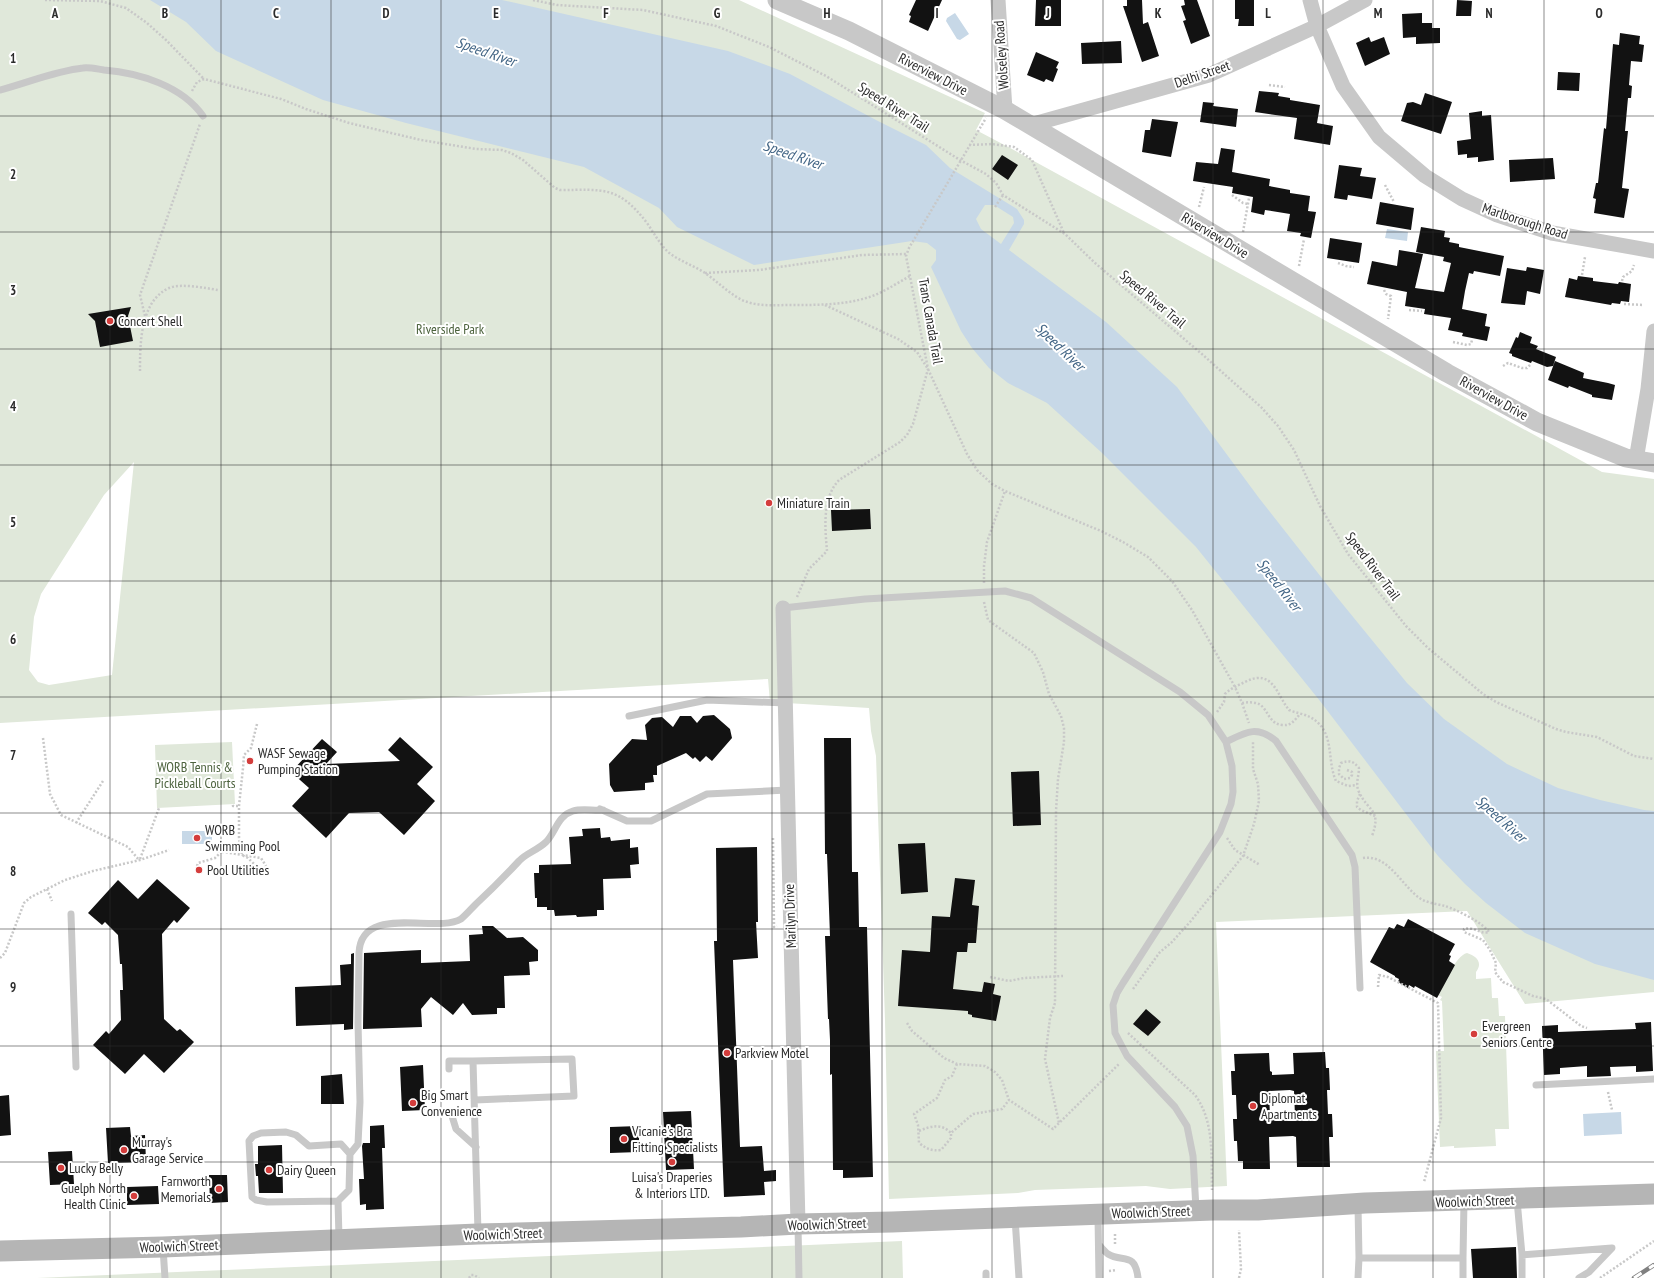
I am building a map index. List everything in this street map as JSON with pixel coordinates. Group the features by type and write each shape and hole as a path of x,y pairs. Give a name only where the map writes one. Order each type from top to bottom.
{"main road":[{"name":"Woolwich Street","path":"0,1251 163,1247 478,1234 1253,1210 1358,1204 1516,1200 1654,1194"}],"street":[{"name":"Riverview Drive","path":"777,0 849,31 1000,108 1453,376 1537,422 1626,458 1645,462"},
{"name":"Wolseley Road","path":"998,0 1000,108"},
{"name":"Marlborough Road","path":"1310,0 1316,26 1343,86 1379,137 1425,176 1462,199 1497,215 1552,233 1654,251"},
{"name":"Delhi Street","path":"1030,125 1209,74 1316,26 1365,0"},
{"path":"1645,462 1648,389 1654,330"},
{"name":"Marilyn Drive","path":"784,608 798,1224"}],"lane":[{"path":"0,90 58,73 84,68 111,70 136,76 171,88 187,99 203,116"},
{"path":"784,608 865,599 1005,591 1031,598 1180,692 1208,715 1226,742 1232,766 1233,792 1227,818 1220,832 1130,971 1114,999 1115,1033 1126,1056 1175,1107 1188,1126 1193,1156 1196,1211"},
{"path":"629,716 707,700 786,703"},
{"path":"1226,742 1251,731 1265,733 1276,741 1352,855 1355,867 1360,988"},
{"path":"587,806 604,810 627,821 651,821 707,794 787,790"},
{"path":"350,1154 341,1144 309,1146 296,1135 286,1132 261,1133 253,1136 249,1141 250,1191 252,1197 256,1200 267,1202 338,1201 349,1190 350,1154 358,1144 360,1102 358,1024 359,948 366,936 376,928 386,924 399,922 450,923 461,919 512,870 519,860 546,842 563,817 574,811 604,810"},
{"path":"71,914 76,1067"},
{"path":"450,1069 449,1061 572,1059 574,1096 475,1100"},
{"path":"473,1061 478,1234"},
{"path":"1536,1085 1654,1079"},
{"path":"452,1116 456,1129 476,1147"},
{"path":"1516,1200 1522,1255 1522,1278"},
{"path":"338,1201 339,1240"},
{"path":"1463,1278 1464,1201"},
{"path":"1358,1204 1358,1278"},
{"path":"1098,1214 1099,1278"},
{"path":"1015,1218 1019,1278"},
{"path":"798,1224 799,1278"},
{"path":"1099,1245 1109,1255 1128,1259 1133,1263 1136,1268 1138,1278"},
{"path":"163,1247 165,1278"},
{"path":"1522,1255 1612,1248 1589,1272 1579,1278"},
{"path":"1359,1258 1463,1258"}],"path":[{"path":"45,0 100,1 126,8 147,23 184,57 204,79 281,99 327,117 349,123 421,140 476,148 502,150 523,160 555,188 560,190 600,189 617,195 637,210 662,246 672,254 705,273 741,300 765,306 825,305 851,302 876,294 910,276"},
{"name":"Speed River Trail","path":"533,0 557,4 644,10 716,26 769,48 826,76 960,160 986,174 996,183 1003,195 1065,234 1095,263 1209,360 1261,407 1278,426 1294,450 1320,506 1348,554 1406,626 1428,648 1483,694 1510,709 1556,729 1597,737 1634,756 1654,759"},
{"path":"187,99 197,82 204,79"},
{"path":"1269,85 1285,87"},
{"name":"Trans Canada Trail","path":"784,608 796,601 809,569 827,550 826,515 828,499 838,480 900,442 907,435 913,424 928,369 906,256 909,248 969,145 1000,108"},
{"path":"140,371 140,350 145,316 140,295 203,116"},
{"path":"969,145 992,144 1014,147 1032,160 1065,234"},
{"path":"1385,185 1394,202"},
{"path":"1200,207 1204,187"},
{"path":"995,207 1003,195"},
{"path":"1232,195 1243,203 1248,204"},
{"path":"1243,232 1249,198"},
{"path":"1299,266 1304,239"},
{"path":"705,273 759,270 862,255 907,254"},
{"path":"1582,275 1585,257"},
{"path":"1338,263 1354,267"},
{"path":"1622,281 1623,277 1632,271 1634,264"},
{"path":"145,316 156,298 170,288 192,286 218,290"},
{"path":"1384,290 1386,294 1391,296 1388,319"},
{"path":"1624,304 1644,305"},
{"path":"825,305 898,339 917,352 928,369 970,460 983,477 1005,491 1101,531 1148,557 1172,581 1181,593 1235,687 1251,731 1253,743 1253,769 1258,784 1259,801 1254,824 1243,856 1190,922 1160,952 1129,995"},
{"path":"1410,310 1422,311"},
{"path":"1453,342 1467,345 1471,344 1472,340"},
{"path":"1503,366 1508,363 1522,368 1527,368 1530,365"},
{"path":"1005,491 987,542 984,566 984,606 988,620 1034,653 1043,672 1049,694 1061,716 1064,728 1064,742 1058,780 1056,810 1055,1003 1050,1018 1045,1059 1059,1123"},
{"path":"1210,719 1222,706 1225,694 1253,678 1263,678 1272,683 1281,695 1289,710 1316,720 1326,732 1330,746 1331,765 1336,781 1348,786 1357,785"},
{"path":"1242,703 1250,702 1260,704 1272,720 1279,725 1286,726 1292,723 1300,714"},
{"path":"257,724 251,748 244,755 239,806 239,838 242,854 258,868"},
{"path":"43,738 50,794 61,815 128,847 137,860 140,860"},
{"path":"1347,770 1352,772 1350,778 1344,778 1339,774 1341,764 1349,760 1354,762 1360,768 1357,785 1360,794 1375,816 1375,829 1372,836"},
{"path":"76,823 103,781"},
{"path":"1360,794 1357,801 1358,807 1361,810 1375,816"},
{"path":"233,805 239,806"},
{"path":"140,860 159,808"},
{"path":"1220,832 1229,839 1235,850 1260,865"},
{"path":"0,958 5,953 24,903 30,897 65,880 93,870 140,860 169,850"},
{"path":"197,866 198,863 215,858 220,851 261,858 266,866"},
{"path":"1363,858 1371,857 1380,860 1397,875 1412,893 1423,900 1445,906 1482,925 1489,932 1486,934 1469,928 1464,929 1464,932 1483,940 1490,950 1496,963 1496,972 1503,982 1533,996 1546,999 1581,1026 1587,1028"},
{"path":"47,889 52,902"},
{"path":"1378,987 1379,975 1388,977 1438,1003 1441,1118 1424,1182"},
{"path":"990,977 1009,981 1063,976"},
{"path":"907,1023 912,1031 930,1048 944,1058 957,1064 985,1066 995,1072 1002,1080 1009,1100 1053,1129 1139,1043"},
{"path":"1125,1028 1195,1095 1206,1112 1211,1150 1212,1190"},
{"path":"957,1064 952,1076 945,1080 937,1098 914,1114 919,1131 919,1143 931,1150 941,1150 951,1138 951,1134 973,1114 1002,1109 1009,1100"},
{"path":"1606,1082 1612,1110"},
{"path":"919,1131 936,1126 946,1128 951,1134"},
{"path":"1239,1230 1241,1269 1239,1278"},
{"path":"1600,1278 1654,1241"},
{"path":"1109,1278 1109,1271 1116,1270"},
{"path":"469,1278 471,1275 474,1275 479,1278"}],"green space":[{"name":"Riverside Park","path":"0,0 739,0 985,113 976,130 1602,472 1654,479 1654,992 1525,1004 1467,911 1216,922 1227,1186 1170,1189 1146,1186 1035,1190 1018,1193 889,1199 885,1020 876,756 871,731 869,708 770,702 768,679 0,723","holes":["134,462 112,675 49,685 38,682 29,670 34,617 41,594 104,495"]},
{"name":"WORB Tennis & Pickleball Courts","path":"232,742 235,804 157,808 155,745"},
{"name":"Evergreen Seniors Centre","path":"1467,953 1474,956 1478,960 1479,966 1476,972 1476,979 1491,978 1492,998 1498,998 1499,1016 1505,1016 1509,1129 1495,1129 1496,1146 1454,1148 1454,1146 1440,1147 1436,1051 1444,1051 1442,1001 1440,1000 1442,997 1438,995 1454,964 1458,959"},
{"path":"902,1241 903,1278 37,1278"}],"water":[{"name":"Speed River","path":"150,0 502,0 728,51 790,74 926,145 950,168 1017,209 1024,220 1024,224 1009,250 1106,322 1177,387 1259,498 1336,596 1407,683 1444,719 1507,764 1558,788 1600,800 1654,811 1654,980 1595,964 1525,933 1486,903 1465,884 1438,856 1320,701 1196,547 1101,452 1047,403 1008,383 989,368 972,348 961,331 931,267 936,260 936,250 927,243 912,241 754,265 677,227 659,208 584,167 406,123 323,100 216,51 186,22","holes":["985,205 994,205 1013,217 1014,223 1001,244 981,229 976,219"]},
{"path":"955,13 969,34 960,40 957,39 946,21 947,18"},
{"path":"1387,229 1408,232 1407,241 1385,238"},
{"name":"WORB Swimming Pool","path":"182,831 212,831 212,844 182,844"},
{"path":"1621,1112 1622,1134 1584,1136 1583,1114"}],"building":[{"path":"916,0 942,0 928,31 909,22 911,16 909,15"},
{"path":"1036,0 1061,0 1061,26 1035,26"},
{"path":"1127,0 1142,0 1143,24 1148,22 1159,56 1142,62 1123,6 1127,6"},
{"path":"1184,0 1197,0 1210,36 1191,44 1183,21 1186,20 1181,6 1185,5"},
{"path":"1235,0 1254,0 1254,26 1238,26 1239,19 1235,19"},
{"path":"1457,0 1472,1 1471,16 1456,16"},
{"path":"1422,13 1422,23 1432,23 1432,28 1440,28 1440,43 1416,44 1416,37 1403,38 1402,14"},
{"path":"1620,33 1640,36 1639,44 1644,45 1642,62 1631,61 1629,85 1632,86 1631,98 1628,98 1625,131 1628,131 1622,188 1629,189 1624,218 1594,213 1596,199 1593,198 1596,183 1598,183 1604,128 1606,129 1613,44 1619,45"},
{"path":"1369,37 1371,42 1384,37 1390,54 1365,66 1356,43"},
{"path":"1121,41 1122,63 1082,64 1081,43"},
{"path":"1036,52 1059,62 1053,82 1046,79 1044,82 1027,75"},
{"path":"1558,72 1580,73 1579,91 1557,90"},
{"path":"1259,91 1279,93 1278,96 1290,98 1290,100 1320,105 1317,123 1333,126 1330,145 1294,139 1297,118 1255,112"},
{"path":"1425,93 1452,102 1441,134 1401,121 1407,103 1413,102 1421,105"},
{"path":"1203,102 1214,103 1213,106 1238,109 1236,127 1200,122"},
{"path":"1482,111 1482,116 1491,115 1494,160 1478,162 1478,157 1467,158 1467,154 1458,155 1457,141 1471,139 1469,113"},
{"path":"1152,119 1178,122 1171,157 1142,152 1145,130 1150,130"},
{"path":"1221,148 1235,150 1232,172 1270,179 1269,186 1290,190 1290,193 1310,196 1308,211 1316,212 1311,238 1300,236 1301,233 1287,231 1290,214 1265,210 1264,215 1251,212 1253,197 1232,193 1233,187 1193,181 1196,162 1218,164"},
{"path":"1002,155 1018,165 1008,180 992,169"},
{"path":"1553,158 1555,179 1510,182 1509,160"},
{"path":"1339,165 1362,168 1360,176 1376,178 1372,199 1348,195 1347,200 1334,198"},
{"path":"1380,202 1414,208 1411,230 1376,224"},
{"path":"1421,227 1445,231 1444,237 1450,238 1449,242 1459,244 1459,247 1504,256 1500,276 1474,271 1473,274 1469,273 1465,291 1462,309 1487,314 1485,326 1490,327 1487,341 1462,336 1463,333 1448,330 1451,318 1424,314 1425,309 1405,306 1407,292 1367,284 1372,261 1397,266 1399,250 1423,254 1415,288 1444,292 1451,263 1443,261 1444,257 1416,252"},
{"path":"1330,238 1362,243 1359,263 1327,258"},
{"path":"1527,267 1544,270 1540,294 1527,291 1525,305 1501,303 1507,268 1526,271"},
{"path":"1578,276 1593,278 1593,281 1631,284 1629,302 1621,301 1620,304 1612,303 1611,305 1565,297 1569,278 1577,280"},
{"name":"Concert Shell","path":"131,307 128,316 133,341 100,347 95,321 88,314"},
{"path":"1520,332 1532,337 1530,343 1538,346 1536,349 1556,357 1553,366 1547,367 1532,361 1531,363 1512,356 1512,354 1509,353 1516,337 1518,338"},
{"path":"1555,361 1584,373 1583,378 1615,385 1612,400 1592,397 1592,395 1569,386 1568,388 1548,380"},
{"path":"870,509 871,529 832,531 831,510"},
{"path":"714,715 730,729 732,738 712,761 706,756 700,762 695,757 693,759 686,753 657,766 657,775 653,775 654,782 645,783 645,790 614,792 610,785 609,764 632,739 647,740 645,725 652,718 662,717 673,727 680,716 691,716 697,723 703,716"},
{"path":"400,737 433,767 417,784 435,801 404,835 379,812 349,813 326,838 292,806 309,788 291,772 322,739 337,752 326,764 400,761 388,750"},
{"path":"824,738 851,738 852,872 858,872 859,927 867,927 873,1177 843,1178 843,1170 833,1170 832,1074 830,1075 830,1040 825,936 830,936 827,854 825,854"},
{"path":"1039,771 1041,825 1013,826 1011,772"},
{"path":"600,828 601,838 610,837 611,841 630,839 630,848 638,847 639,864 630,865 631,878 603,879 604,910 597,910 597,916 555,916 554,910 547,910 547,907 537,907 537,898 535,898 534,873 539,873 539,865 571,864 569,837 583,836 582,829"},
{"path":"925,843 928,892 901,894 898,844"},
{"name":"Parkview Motel","path":"757,847 758,922 756,922 758,958 733,960 740,1147 762,1146 764,1171 776,1170 776,1181 764,1182 765,1195 724,1197 714,941 717,941 716,848"},
{"path":"955,878 975,880 972,905 979,906 976,943 968,943 967,952 957,952 953,989 982,992 984,982 995,984 993,994 1001,996 996,1021 972,1017 972,1015 968,1014 968,1011 898,1006 902,950 930,952 932,916 950,917"},
{"path":"157,879 190,908 177,923 174,920 162,934 164,1019 177,1031 180,1029 194,1042 164,1073 144,1054 125,1074 93,1045 106,1031 109,1034 121,1020 120,990 123,990 122,964 120,964 118,935 105,922 102,925 88,913 118,880 138,899"},
{"path":"1408,919 1455,944 1449,955 1451,956 1449,961 1455,965 1437,998 1415,986 1414,988 1409,985 1408,988 1398,982 1399,979 1395,976 1370,962 1389,927 1394,929 1397,924 1404,927"},
{"path":"482,926 493,926 507,938 523,937 538,950 538,961 529,962 530,975 504,976 505,1008 497,1008 497,1014 472,1015 463,1003 453,1015 431,997 421,1009 422,1027 363,1029 364,953 421,950 421,963 470,961 469,935 483,934"},
{"path":"354,953 353,1029 344,1030 344,1024 296,1026 295,987 341,985 340,965 351,964 351,954"},
{"path":"1146,1009 1161,1022 1148,1036 1133,1024"},
{"path":"1651,1022 1653,1071 1636,1072 1636,1066 1610,1067 1611,1076 1587,1077 1587,1066 1560,1068 1560,1074 1544,1075 1542,1026 1558,1025 1558,1032 1636,1029 1635,1023"},
{"path":"1325,1052 1326,1068 1329,1068 1330,1090 1327,1090 1328,1114 1332,1114 1333,1137 1329,1137 1330,1167 1297,1167 1296,1137 1293,1136 1269,1137 1270,1169 1243,1169 1243,1161 1238,1161 1237,1141 1234,1141 1233,1119 1237,1119 1236,1095 1232,1095 1231,1071 1235,1071 1234,1054 1269,1053 1270,1071 1272,1072 1272,1075 1294,1074 1293,1053","holes":["1269,1091 1294,1091 1295,1116 1270,1117"]},
{"path":"423,1065 425,1110 402,1111 400,1067"},
{"path":"342,1074 344,1104 321,1104 321,1076"},
{"path":"9,1095 11,1135 0,1136 0,1096"},
{"path":"691,1111 694,1169 666,1170 663,1112"},
{"path":"384,1125 385,1148 382,1148 384,1209 366,1210 366,1204 360,1205 359,1179 364,1179 362,1146 363,1143 370,1143 370,1126"},
{"name":"Vicanie's Bra Fitting Specialists","path":"639,1126 639,1152 610,1153 610,1127"},
{"path":"130,1127 131,1136 145,1135 146,1162 108,1163 106,1128"},
{"name":"Dairy Queen","path":"282,1145 283,1193 259,1193 258,1176 256,1176 255,1164 258,1164 258,1146"},
{"name":"Lucky Belly","path":"72,1151 74,1184 50,1185 48,1152"},
{"name":"Farnworth Memorials","path":"209,1175 227,1175 228,1202 210,1203"},
{"path":"158,1186 159,1204 127,1205 127,1187"},
{"path":"1516,1247 1517,1278 1473,1278 1471,1249"}],"railway":[{"path":"1634,1278 1654,1265"}],"place":[{"name":"Concert Shell","path":"110,321"},
{"name":"Miniature Train","path":"769,503"},
{"name":"WASF Sewage Pumping Station","path":"250,761"},
{"name":"WORB Swimming Pool","path":"197,838"},
{"name":"Pool Utilities","path":"199,870"},
{"name":"Evergreen Seniors Centre","path":"1474,1034"},
{"name":"Parkview Motel","path":"727,1053"},
{"name":"Big Smart Convenience","path":"413,1103"},
{"name":"Diplomat Apartments","path":"1253,1106"},
{"name":"Vicanie's Bra Fitting Specialists","path":"624,1139"},
{"name":"Murray's Garage Service","path":"124,1150"},
{"name":"Luisa's Draperies & Interiors LTD.","path":"672,1162"},
{"name":"Lucky Belly","path":"61,1168"},
{"name":"Dairy Queen","path":"269,1170"},
{"name":"Farnworth Memorials","path":"219,1189"},
{"name":"Guelph North Health Clinic","path":"134,1196"}]}
